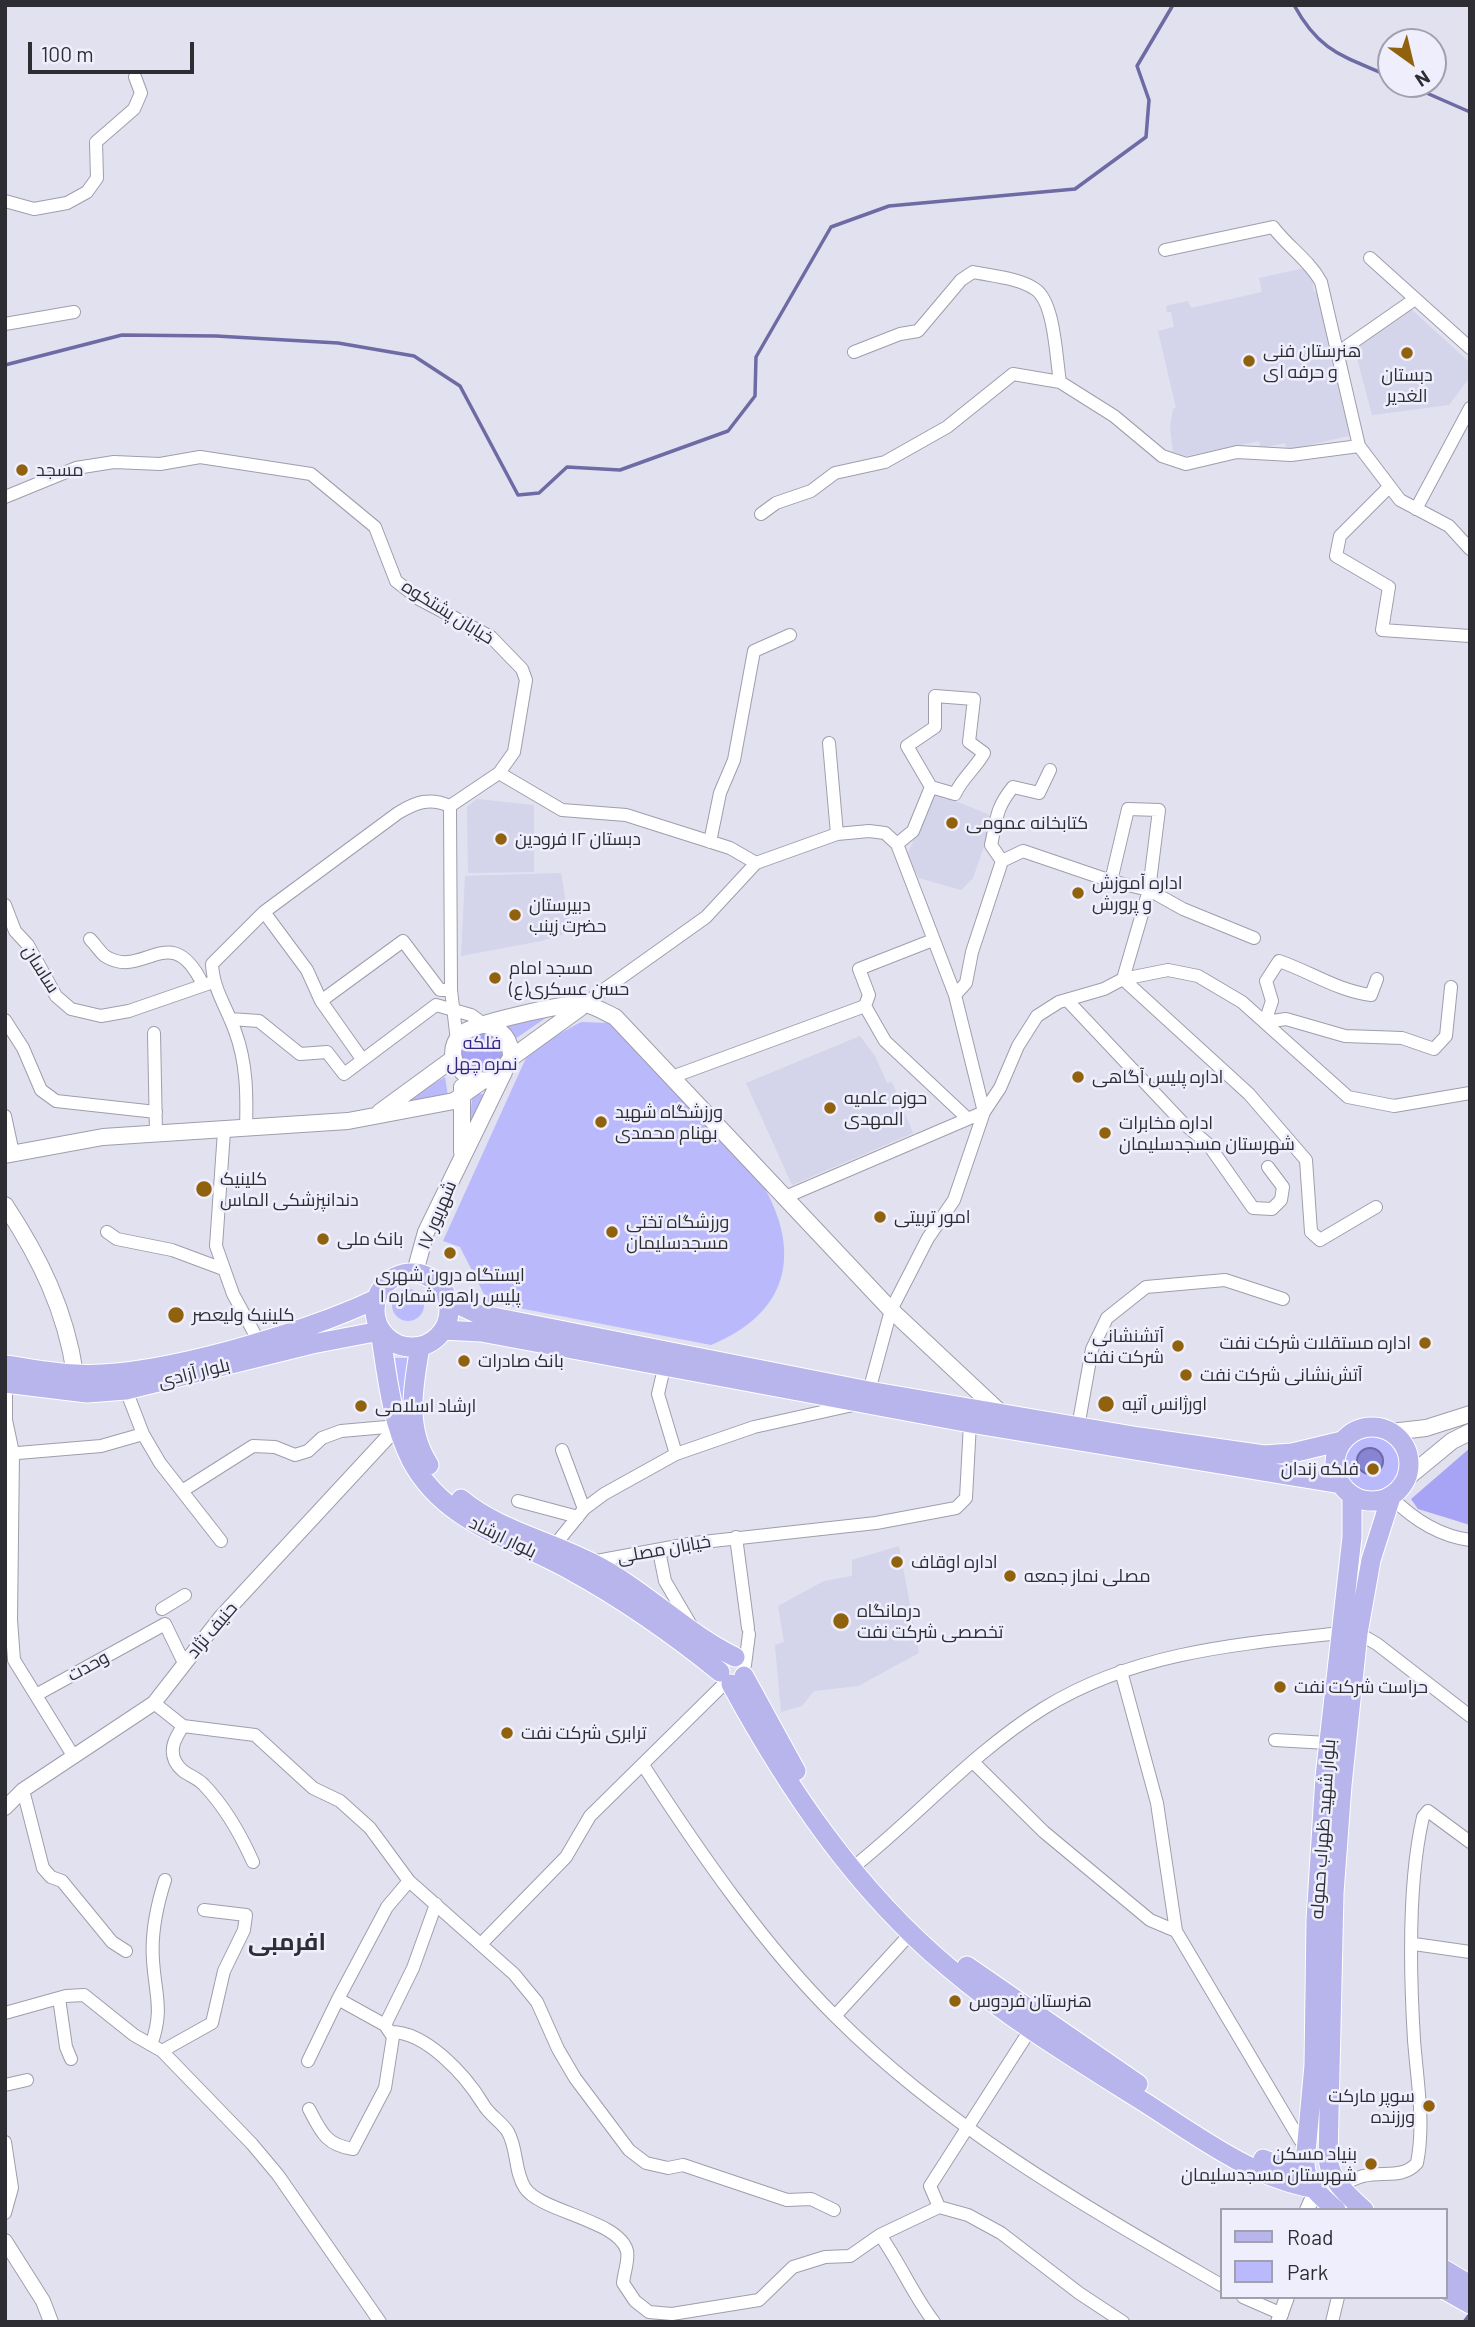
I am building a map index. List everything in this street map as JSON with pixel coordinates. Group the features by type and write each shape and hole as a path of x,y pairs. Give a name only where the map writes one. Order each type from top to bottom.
{"main road":[{"path":"9,1154 103,1137 348,1121 446,1103 507,1065 584,1004"},
{"path":"462,1158 463,1094 456,1063 457,1041 468,1028 517,1015 584,1004 615,1017 891,1310 1002,1414"},
{"path":"485,1025 494,1027 508,1040 507,1065"},
{"path":"456,1063 464,1076 481,1082"},
{"path":"377,1114 456,1063"},
{"name":"۱۷ شهریور","path":"415,1272 426,1232 507,1065"},
{"path":"446,1103 463,1132"},
{"path":"5,1205 44,1267 59,1307 75,1374"},
{"path":"415,1272 436,1281 448,1300 449,1316 443,1330 429,1343 420,1347 397,1345 380,1331 374,1310 376,1299 391,1279 415,1272"},
{"name":"بلوار آزادی","path":"6,1377 119,1373 180,1361 346,1313 376,1299"},
{"path":"448,1300 478,1314 865,1397 970,1423 1290,1477 1346,1490 1371,1501 1391,1497 1407,1478 1452,1441 1470,1432"},
{"path":"443,1330 481,1332 865,1397 1002,1414 1264,1455 1292,1453 1342,1441 1363,1427 1380,1427 1391,1432 1406,1446 1410,1461 1407,1478"},
{"name":"بلوار آزادی","path":"6,1377 87,1393 126,1390 312,1343 380,1331"},
{"name":"بلوار ارشاد","path":"380,1331 398,1426 412,1461 446,1503 468,1521 578,1562 646,1594 696,1633 734,1673"},
{"name":"بلوار ارشاد","path":"420,1347 411,1396 412,1413 418,1440 431,1467 450,1490 470,1507 554,1546 656,1623 734,1673"},
{"path":"1391,1432 1426,1429 1470,1414"},
{"path":"1342,1441 1335,1467 1346,1490"},
{"path":"1290,1477 1302,1466 1292,1453"},
{"name":"بلوار شهید ظهراب حموله","path":"1328,2152 1334,1893 1350,1633 1351,1544 1346,1490"},
{"name":"بلوار شهید ظهراب حموله","path":"1325,2196 1306,2176 1305,2163 1314,2065 1316,1920 1328,1743 1350,1633 1391,1497"},
{"path":"1351,1544 1357,1534 1366,1530 1372,1534 1377,1544"},
{"path":"734,1673 856,1865 911,1933 948,1967 1030,2031 1251,2167 1287,2184 1358,2208"},
{"path":"856,1865 957,1959 1049,2025 1224,2138 1275,2166 1286,2168 1305,2163 1312,2154 1328,2152"},
{"path":"1306,2142 1328,2152"},
{"path":"1325,2196 1328,2152"},
{"path":"1447,2278 1470,2286"},
{"path":"1447,2278 1470,2304"}],"street":[{"path":"5,201 34,209 67,203 87,192 97,178 96,142 134,109 141,93 135,77"},
{"path":"1165,250 1273,227 1288,247 1314,270 1321,282 1359,446 1399,500 1449,526 1470,549"},
{"path":"1370,258 1470,348"},
{"path":"854,352 900,334 918,331 961,281 973,272 1037,290 1049,309 1060,382"},
{"path":"1336,354 1415,299"},
{"path":"5,324 74,312"},
{"path":"761,514 776,503 811,491 835,473 885,461 947,427 1013,374 1060,382 1114,416 1162,456 1186,464 1237,452 1291,455 1359,446"},
{"path":"1416,509 1470,408"},
{"name":"خیابان پشتکوه","path":"5,497 76,468 114,462 160,464 200,457 311,474 375,527 396,581 419,599 491,636 522,669 526,680 514,752 499,773 450,806"},
{"path":"1390,487 1340,536 1336,556 1389,587 1382,630 1470,636"},
{"path":"710,842 720,793 734,760 754,651 790,635"},
{"path":"935,696 974,699 969,742 984,753 974,771 961,779 955,794 931,787 906,746 936,727 935,696"},
{"path":"829,743 837,834"},
{"path":"1002,861 991,845 997,821 995,814 1000,803 1013,787 1039,793 1050,770"},
{"path":"499,773 562,810 626,815 730,848 756,863"},
{"path":"897,844 913,831 931,787"},
{"path":"208,983 212,964 264,912 415,802 437,800 450,806 451,990 457,1041"},
{"path":"1111,881 1128,809 1159,810 1149,890 1123,979"},
{"path":"584,1004 706,917 756,863 837,834 869,831 885,834 897,844 955,995 984,1112"},
{"path":"955,995 966,983 972,952 1002,861 1023,851 1111,881 1149,890 1183,909 1254,938"},
{"name":"ساسان","path":"5,905 15,931 28,945 56,996 71,1009 101,1016 130,1011 208,983"},
{"path":"264,912 307,970 321,1001 362,1059"},
{"path":"90,939 106,957 124,960 171,951 184,956 208,983 230,1019 248,1085 246,1129"},
{"path":"933,940 859,969 869,995 865,1006 885,1041 967,1118"},
{"path":"321,1001 402,941 440,990 451,990"},
{"path":"1265,1022 1272,1000 1266,981 1279,961 1311,972 1345,992 1371,995 1377,979"},
{"path":"554,1546 581,1513 604,1494 676,1454 754,1427 865,1397 891,1310 928,1238 954,1200 984,1112 1000,1088 1018,1046 1037,1016 1067,1000 1104,989 1123,979 1168,970 1198,976 1242,1002 1348,1097 1394,1106 1470,1093"},
{"path":"1123,979 1249,1094 1281,1127 1306,1160 1311,1232 1320,1240 1376,1207"},
{"path":"1265,1022 1286,1019 1345,1036 1402,1038 1434,1049 1446,1036 1451,987"},
{"path":"1067,1000 1183,1123 1208,1144 1253,1208 1272,1209 1281,1200 1283,1186 1268,1167"},
{"path":"230,1019 259,1021 300,1054 327,1052 344,1074 436,1005 453,1007 485,1025"},
{"path":"672,1077 865,1006"},
{"path":"5,1020 23,1048 41,1090 57,1101 156,1112"},
{"path":"154,1033 156,1133"},
{"path":"783,1198 984,1112"},
{"path":"5,1116 9,1154"},
{"path":"224,1130 216,1246 223,1269 258,1340"},
{"path":"107,1232 117,1239 172,1250 223,1269"},
{"path":"1078,1427 1091,1349 1107,1318 1146,1287 1225,1280 1283,1299"},
{"path":"665,1364 658,1394 676,1454"},
{"path":"6,1377 9,1453 8,1594 14,1660 75,1757"},
{"path":"126,1390 143,1434 182,1492 221,1541"},
{"name":"خیابان مصلی","path":"578,1562 736,1536 876,1523 956,1508 965,1499 970,1423"},
{"path":"182,1492 253,1446 275,1447 295,1455 308,1451 322,1438 341,1432 398,1426"},
{"name":"حنیف نژاد","path":"5,1808 23,1790 154,1703 221,1617 398,1426"},
{"path":"9,1453 101,1447 143,1434"},
{"path":"562,1450 581,1513"},
{"path":"1391,1497 1408,1514 1429,1526 1470,1540"},
{"path":"518,1502 581,1513"},
{"path":"481,1944 566,1857 590,1816 734,1673 748,1631 736,1536"},
{"path":"666,1548 660,1556 665,1581 696,1633"},
{"path":"162,1609 185,1595"},
{"name":"وحدت","path":"36,1695 164,1624 184,1663"},
{"path":"856,1865 973,1762 1044,1708 1121,1671 1173,1655 1224,1645 1350,1633 1377,1644 1470,1716"},
{"path":"1121,1671 1157,1803 1176,1931 1300,2140 1306,2142"},
{"path":"154,1703 183,1726 255,1735 313,1788 340,1801 370,1828 409,1881 514,1974 537,2002 558,2049 575,2078 629,2150 646,2163 668,2168 683,2165 787,2200 811,2199 834,2210"},
{"path":"183,1726 173,1742 175,1760 186,1775 201,1782 229,1814 253,1862"},
{"path":"1275,1740 1328,1743"},
{"path":"973,1762 1054,1841 1150,1920 1176,1931"},
{"path":"643,1765 682,1825 752,1917 835,2016 968,2130 1019,2165 1220,2284"},
{"path":"5,1793 23,1790 43,1868 51,1877 62,1881 112,1942 126,1951"},
{"path":"1325,2196 1362,2174 1399,2174 1411,2170 1417,2163 1419,2099 1414,2037 1415,1882 1423,1817 1428,1811 1470,1842"},
{"path":"156,2048 160,2001 153,1963 152,1935 165,1880"},
{"path":"309,2061 338,1999 387,1907 409,1881"},
{"path":"387,2028 413,1968 436,1903"},
{"path":"156,2048 212,2023 224,1971 244,1930 246,1915 204,1910"},
{"path":"835,2016 911,1933"},
{"path":"1414,1944 1470,1952"},
{"path":"5,2013 59,1998 84,1995 156,2048 278,2175 380,2322"},
{"path":"59,1998 66,2047 71,2059"},
{"path":"338,1999 387,2028 401,2032 433,2050 460,2071 478,2092 483,2105 507,2131 526,2190 540,2201 574,2213 623,2241 628,2254 623,2283 635,2301 649,2312 672,2314 759,2300 793,2267 825,2257 850,2256 880,2235 939,2207 968,2215 1001,2233 1079,2293 1123,2322"},
{"path":"309,2109 323,2135 336,2146 353,2149 384,2088 393,2037 387,2028"},
{"path":"939,2207 930,2186 1030,2031"},
{"path":"5,2085 27,2080"},
{"path":"5,2142 12,2188 5,2213"},
{"path":"880,2235 901,2266 918,2301 934,2322"},
{"path":"5,2241 43,2301 51,2322"},
{"path":"1247,2299 1280,2318 1286,2299"},
{"path":"1332,2322 1338,2299"}],"shaded area":[{"name":"هنرستان فنی و حرفه ای","path":"1310,267 1314,292 1320,293 1349,436 1287,450 1285,443 1261,448 1259,441 1186,456 1173,452 1170,427 1173,409 1176,408 1158,331 1174,327 1171,312 1167,312 1166,306 1188,301 1191,308 1262,292 1259,278"},
{"name":"دبستان الغدیر","path":"1409,307 1470,363 1470,377 1449,405 1372,415 1353,343"},
{"path":"932,792 988,814 993,821 973,878 961,890 919,878 907,856"},
{"name":"دبستان ۱۲ فرودین","path":"477,799 534,805 534,872 468,873 467,807"},
{"name":"دبیرستان حضرت زینب","path":"561,873 571,932 541,941 461,956 465,876"},
{"name":"حوزه علمیه المهدی","path":"860,1036 875,1056 887,1083 892,1082 913,1133 792,1185 746,1083"},
{"path":"1370,1448 1379,1452 1383,1461 1379,1470 1370,1474 1361,1470 1357,1461 1361,1452"},
{"path":"899,1546 919,1653 858,1686 814,1691 802,1706 781,1712 775,1645 784,1642 778,1606 824,1581 852,1576 852,1560"}],"green space":[{"path":"550,1015 515,1039 506,1024"},
{"name":"ورزشگاه شهید بهنام محمدی","path":"581,1022 610,1023 623,1030 763,1185 775,1211 782,1235 784,1258 780,1280 771,1299 757,1317 737,1332 711,1345 488,1302 460,1247 443,1241 526,1058 550,1039"},
{"name":"فلکه نمره چهل","path":"474,1031 497,1034 507,1055 494,1075 465,1070 459,1048"},
{"path":"445,1077 448,1096 408,1103 407,1099"},
{"path":"473,1092 487,1095 472,1125 469,1124"},
{"path":"408,1289 419,1294 424,1305 419,1316 408,1321 397,1316 392,1305 397,1294"},
{"path":"395,1358 410,1358 405,1401 401,1402"},
{"path":"1365,1433 1377,1433 1396,1446 1401,1463 1399,1475 1388,1488 1377,1493 1365,1493 1346,1480 1341,1469 1341,1457 1354,1438"},
{"path":"1470,1448 1470,1525 1418,1509 1411,1499"}],"waterway":[{"path":"5,365 122,335 216,336 338,343 414,356 460,386 518,495 539,493 567,467 620,470 728,431 755,396 756,357 831,227 889,206 1075,189 1146,137 1149,100 1137,66 1173,5"},
{"path":"1294,5 1314,34 1324,43 1347,58 1377,71"},
{"path":"1438,98 1470,112"},
{"path":"1464,2322 1470,2314"}],"place":[{"name":"دبستان الغدیر","path":"1407,353"},
{"name":"هنرستان فنی و حرفه ای","path":"1249,361"},
{"name":"مسجد","path":"22,470"},
{"name":"کتابخانه عمومی","path":"952,823"},
{"name":"دبستان ۱۲ فرودین","path":"501,839"},
{"name":"اداره آموزش و پرورش","path":"1078,893"},
{"name":"دبیرستان حضرت زینب","path":"515,915"},
{"name":"مسجد امام حسن عسکری(ع)","path":"495,978"},
{"name":"اداره پلیس آگاهی","path":"1078,1077"},
{"name":"حوزه علمیه المهدی","path":"830,1108"},
{"name":"ورزشگاه شهید بهنام محمدی","path":"601,1122"},
{"name":"اداره مخابرات شهرستان مسجدسلیمان","path":"1105,1133"},
{"name":"کلینیک دندانپزشکی الماس","path":"204,1189"},
{"name":"امور تربیتی","path":"880,1217"},
{"name":"ورزشگاه تختی مسجدسلیمان","path":"612,1232"},
{"name":"بانک ملی","path":"323,1239"},
{"name":"ایستگاه درون شهری پلیس راهور شماره ۱","path":"450,1253"},
{"name":"کلینیک ولیعصر","path":"176,1315"},
{"name":"اداره مستقلات شرکت نفت","path":"1425,1343"},
{"name":"آتشنشانی شرکت نفت","path":"1178,1346"},
{"name":"بانک صادرات","path":"464,1361"},
{"name":"آتش‌نشانی شرکت نفت","path":"1186,1375"},
{"name":"اورژانس آتیه","path":"1106,1404"},
{"name":"ارشاد اسلامی","path":"361,1406"},
{"name":"فلکه زندان","path":"1373,1469"},
{"name":"اداره اوقاف","path":"897,1562"},
{"name":"مصلی نماز جمعه","path":"1010,1576"},
{"name":"درمانگاه تخصصی شرکت نفت","path":"841,1621"},
{"name":"حراست شرکت نفت","path":"1280,1687"},
{"name":"ترابری شرکت نفت","path":"507,1733"},
{"name":"هنرستان فردوس","path":"955,2001"},
{"name":"سوپر مارکت ورزنده","path":"1429,2106"},
{"name":"بنیاد مسکن شهرستان مسجدسلیمان","path":"1371,2164"}],"district":[{"name":"افرمبی","path":"287,1942"}]}
